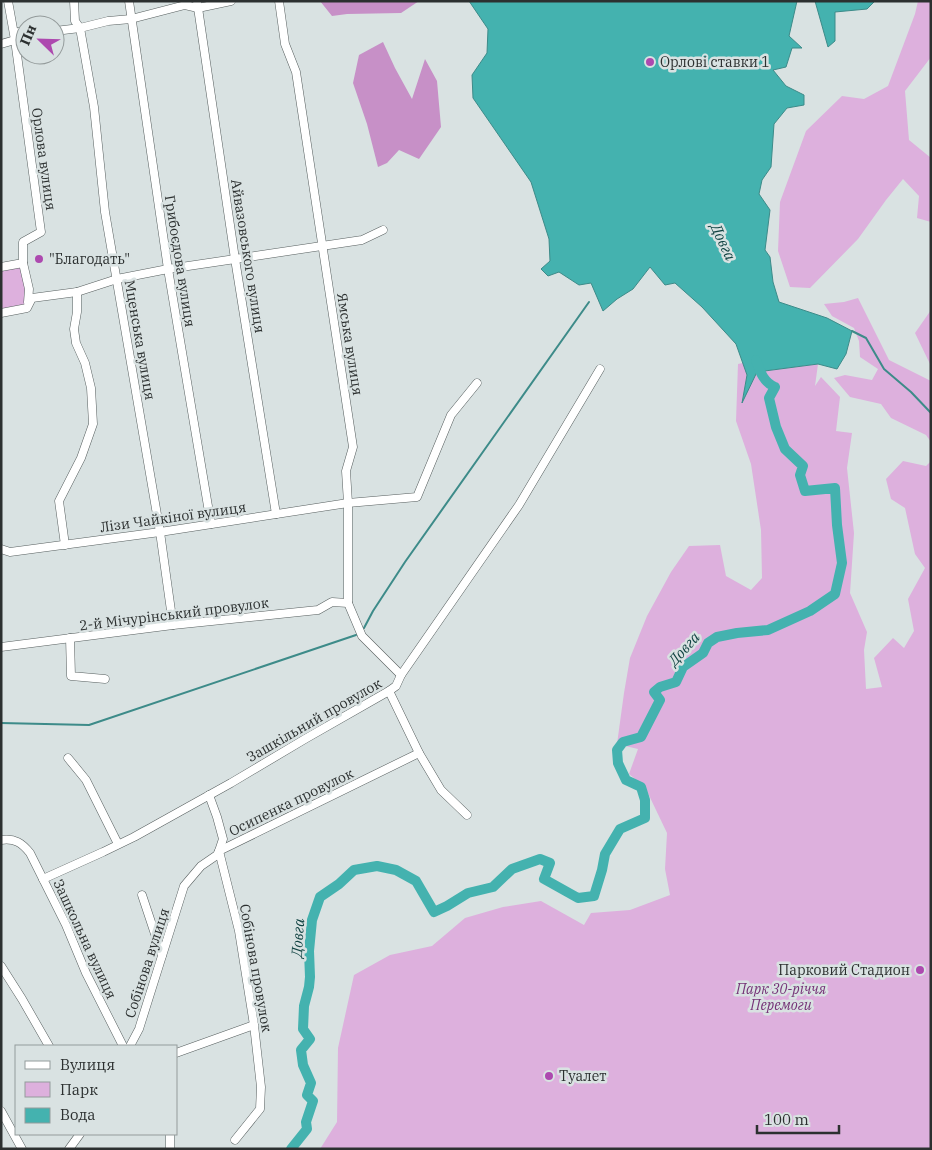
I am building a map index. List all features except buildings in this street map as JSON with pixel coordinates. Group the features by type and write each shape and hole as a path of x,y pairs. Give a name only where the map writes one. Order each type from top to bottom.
{"street":[{"name":"Орлова вулиця","path":"8,1 15,40"},
{"name":"Мценська вулиця","path":"74,1 75,21 80,28 94,108 105,212 160,532 173,625"},
{"name":"Грибоєдова вулиця","path":"128,1 168,269 211,524"},
{"path":"65,30 108,21 131,19 185,5 231,1"},
{"name":"Ямська вулиця","path":"279,1 285,44 296,72 353,447 346,471 348,603 362,636 401,675"},
{"name":"Айвазовського вулиця","path":"197,5 276,514"},
{"path":"1,44 15,40"},
{"name":"Орлова вулиця","path":"18,65 41,232 23,242 23,263 29,288 27,308"},
{"path":"1,313 27,308 32,298 77,292 117,279 168,269 362,240 382,230"},
{"path":"1,267 23,263"},
{"path":"65,544 59,502 82,458 93,424 91,388 85,363 76,342 74,328 77,312 77,292"},
{"name":"Зашкільний провулок","path":"43,879 134,837 396,686 401,675 519,505 600,370"},
{"name":"Лізи Чайкіної вулиця","path":"1,549 10,552 348,504 417,498 451,415 476,383"},
{"name":"2-й Мічурінський провулок","path":"1,647 173,625 318,610 332,602 348,603"},
{"path":"70,638 71,676 104,679"},
{"path":"389,691 419,753 441,790 467,815"},
{"name":"Осипенка провулок","path":"184,886 201,866 220,851 419,753"},
{"path":"68,758 86,780 118,844"},
{"name":"Собінова провулок","path":"209,795 223,839 220,851 239,931 254,1025 261,1087 260,1110 235,1140"},
{"name":"Зашкольна вулиця","path":"1,840 14,840 23,844 30,853 66,925 86,973 122,1045"},
{"name":"Собінова вулиця","path":"131,1045 139,1029 184,886"},
{"path":"142,895 162,955"},
{"path":"1,966 48,1045"},
{"path":"178,1052 254,1025"},
{"path":"1,1111 22,1149"},
{"path":"69,1149 79,1135"},
{"path":"170,1135 170,1149"}],"green space":[{"path":"918,1 931,1 931,57 905,91 909,140 931,158 931,222 917,218 919,196 903,179 858,239 810,288 790,287 778,251 780,202 806,131 842,96 864,99 888,86"},
{"path":"23,263 29,289 27,308 1,313 1,267"},
{"path":"858,298 889,360 931,381 931,442 926,435 891,418 881,404 850,397 834,378 845,375 872,380 878,369 860,357 859,341 854,328 832,316 824,304 844,302"},
{"path":"931,310 931,372 930,364 915,333"},
{"name":"Парк 30-річчя Перемоги","path":"743,363 747,375 742,401 757,372 818,364 815,386 821,377 840,397 836,431 852,433 847,468 854,533 850,593 867,632 864,650 866,689 882,687 874,658 893,638 904,648 914,631 908,599 925,568 915,554 905,508 891,499 886,479 903,461 926,466 931,461 931,1149 320,1149 337,1122 338,1048 354,975 390,955 432,946 465,918 503,907 541,901 584,925 591,913 630,910 670,895 665,869 667,833 645,787 629,774 638,749 617,744 630,658 647,616 671,572 689,546 720,545 726,576 751,590 762,578 761,530 751,464 736,421 738,364"}],"shaded area":[{"path":"320,1 419,1 401,13 332,16"},
{"path":"383,42 412,99 425,59 437,81 441,127 419,159 399,150 387,163 378,167 367,124 353,83 359,55"}],"water":[{"path":"469,1 797,1 789,36 802,48 792,48 786,67 773,70 786,86 804,95 804,105 787,108 774,124 771,167 762,180 759,194 770,210 765,250 770,257 773,282 779,302 827,318 852,331 846,354 837,369 818,364 757,372 742,403 747,375 736,344 702,307 675,283 665,285 650,267 633,289 603,311 591,283 579,285 559,272 548,276 541,269 550,261 549,239 531,182 473,98 472,75 487,53 488,29"},
{"path":"815,1 875,1 867,9 835,12 835,41 828,47"}],"waterway":[{"path":"364,628 405,562 589,302"},
{"path":"852,331 866,338 884,369 911,392 931,413"},
{"name":"Довга","path":"291,1149 307,1129 306,1122 313,1101 307,1095 311,1083 303,1065 301,1050 310,1039 303,1029 304,1006 310,977 309,951 312,920 320,897 339,884 354,870 377,866 396,870 416,881 434,912 468,893 493,887 512,869 540,859 550,863 544,879 578,898 594,896 605,854 620,829 645,818 645,800 641,787 626,780 618,763 617,750 623,742 641,737 660,700 654,692 660,687 676,682 683,667 703,653 708,643 717,637 768,630 810,611 835,594 842,563 835,488 805,491 800,475 803,466 785,449 776,427 769,398 775,387 765,379 756,360"},
{"path":"1,723 89,725 356,635"}],"place":[{"name":"Орлові ставки 1","path":"650,62"},
{"name":"\"Благодать\"","path":"39,259"},
{"name":"Парковий Стадион","path":"920,970"},
{"name":"Туалет","path":"549,1076"}]}
